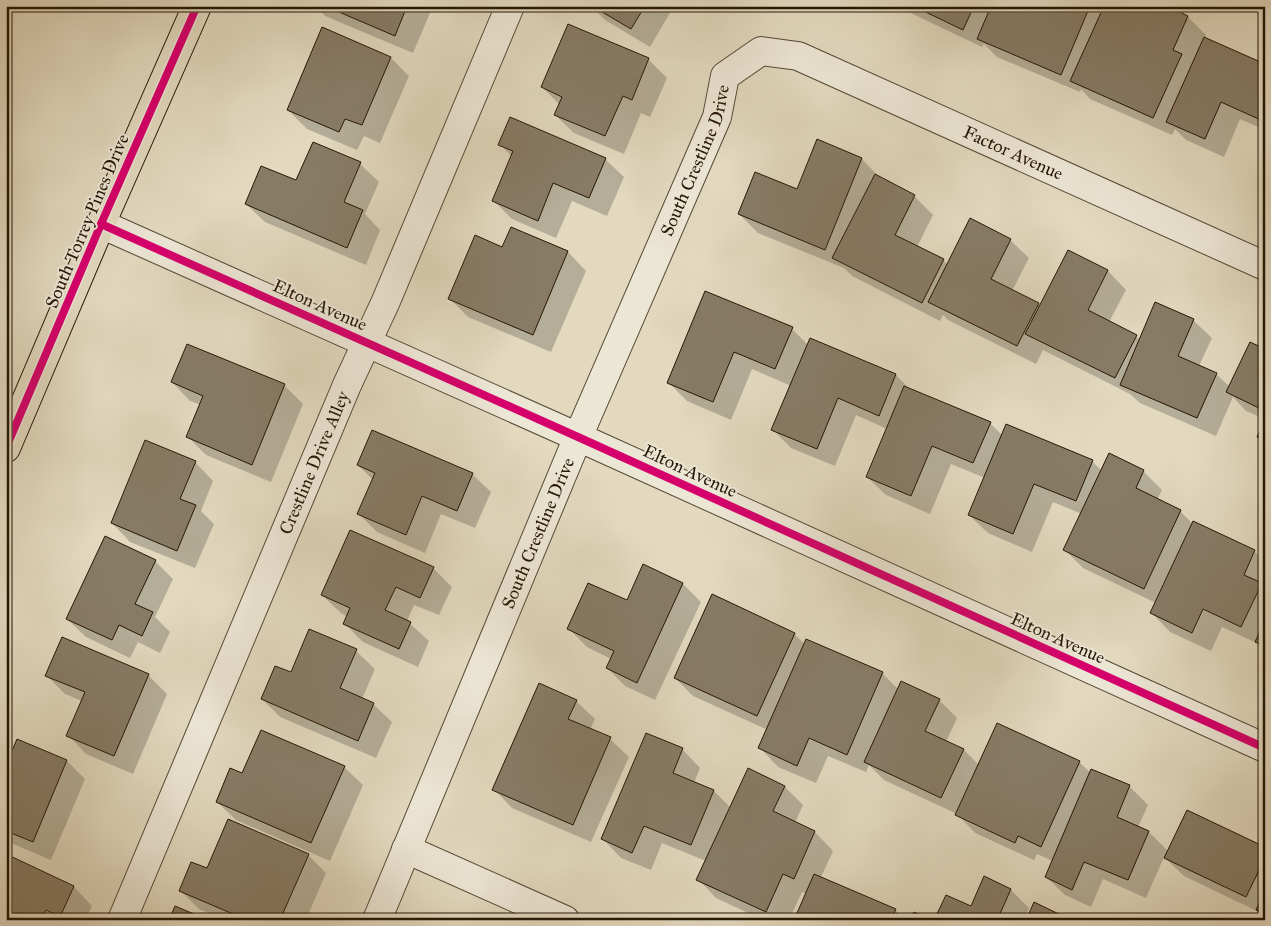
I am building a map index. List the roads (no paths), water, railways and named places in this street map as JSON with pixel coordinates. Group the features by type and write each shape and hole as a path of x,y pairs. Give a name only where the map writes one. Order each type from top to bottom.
{"main road":[{"name":"South Torrey Pines Drive","path":"6,448 101,224 197,6"}],"street":[{"name":"Crestline Drive Alley","path":"122,920 347,385 386,300 510,6"},
{"name":"Factor Avenue","path":"760,51 798,56 1265,266"},
{"name":"South Crestline Drive","path":"377,920 578,436 717,117 725,76 760,51"},
{"name":"Elton Avenue","path":"101,224 578,436 1265,748"},
{"path":"406,849 565,920"}]}
